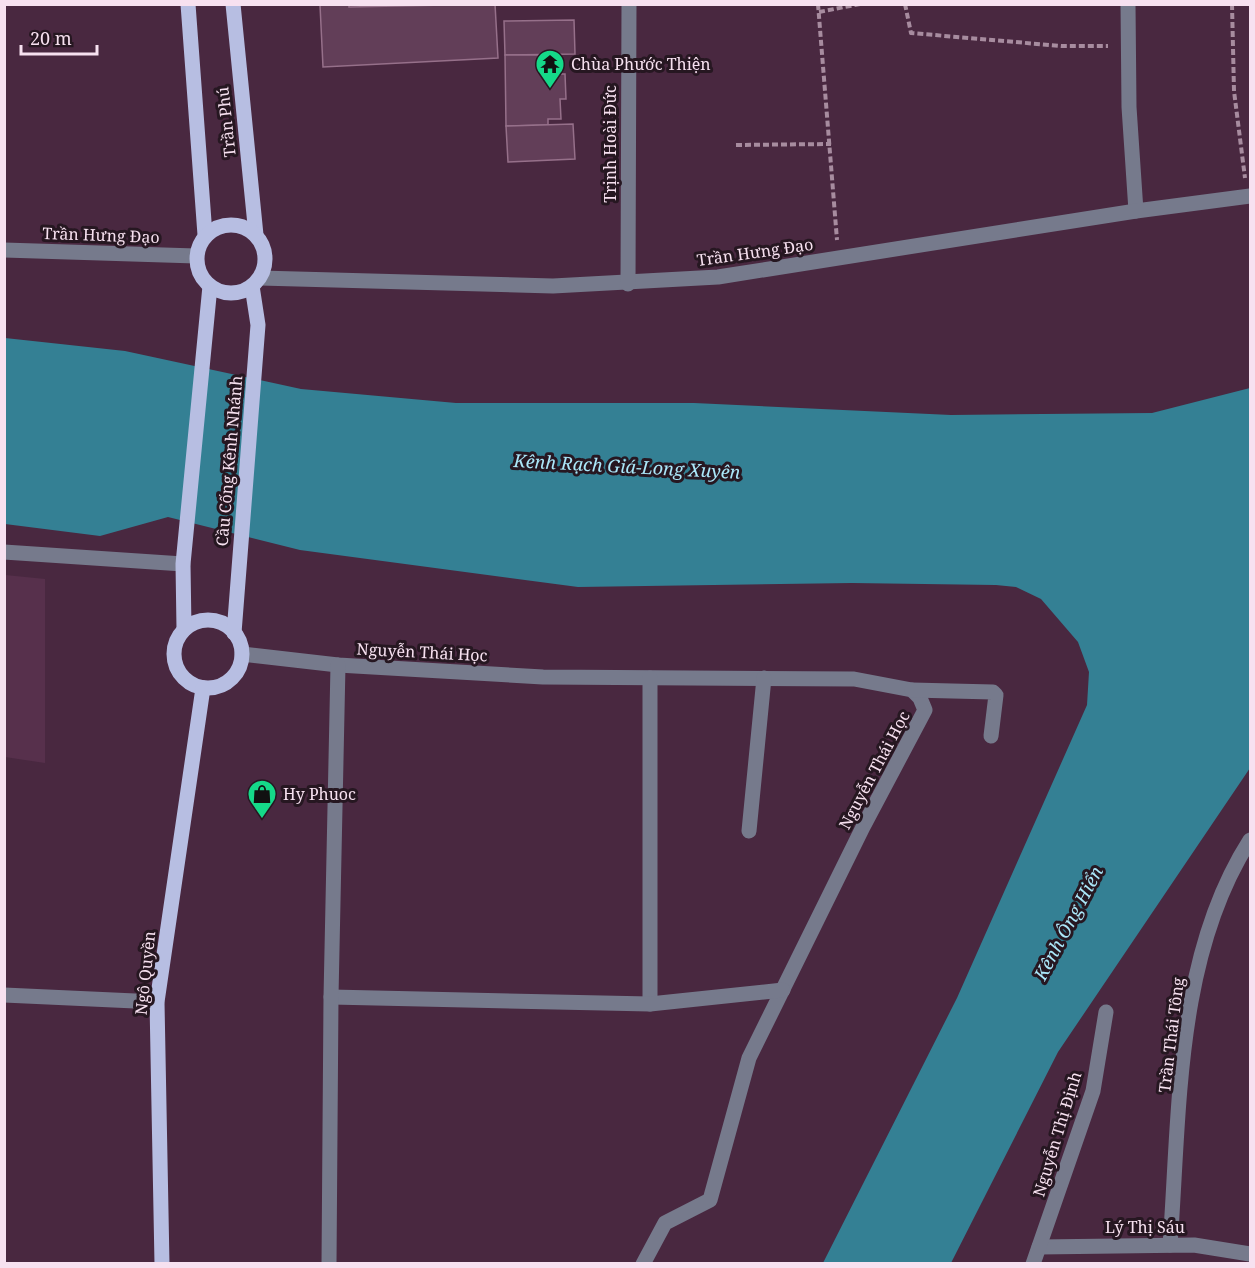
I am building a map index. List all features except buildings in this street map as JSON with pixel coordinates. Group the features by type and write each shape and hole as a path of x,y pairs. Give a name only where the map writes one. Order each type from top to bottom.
{"main road":[{"name":"Trần Phú","path":"188,4 205,235"},
{"name":"Trần Phú","path":"232,4 256,235"},
{"path":"225,225 247,228 256,235 266,255 256,282 231,294 210,286 202,278 196,256 205,235 225,225"},
{"name":"Cầu Cống Kênh Nhánh","path":"234,633 258,325 256,282"},
{"path":"184,629 193,623 215,621 234,633 242,654 240,666 226,684 203,688 184,679 174,659 174,649 184,629 183,564 210,286"},
{"name":"Ngô Quyền","path":"162,1263 157,1002 203,688"}],"street":[{"name":"Trịnh Hoài Đức","path":"628,4 628,284"},
{"path":"1128,4 1128,107 1136,211"},
{"name":"Trần Hưng Đạo","path":"256,282 553,286 628,284 718,277 1136,211 1249,197"},
{"name":"Trần Hưng Đạo","path":"4,250 196,256"},
{"path":"4,552 183,564"},
{"name":"Nguyễn Thái Học","path":"242,654 338,665 543,677 854,679 912,690 920,698 926,710 863,827 749,1058 710,1200 665,1223 643,1263"},
{"path":"329,1263 331,997 338,665"},
{"path":"650,678 650,1004"},
{"path":"749,831 764,678"},
{"path":"912,690 993,692 996,695 991,736"},
{"name":"Trần Thái Tông","path":"1170,1245 1187,1028 1197,968 1225,885 1251,840"},
{"path":"331,997 650,1004 783,990"},
{"path":"4,995 157,1002"},
{"name":"Nguyễn Thị Định","path":"1033,1263 1093,1091 1106,1012"},
{"name":"Lý Thị Sáu","path":"1039,1247 1194,1245 1251,1254"}],"path":[{"path":"818,4 831,144 838,259"},
{"path":"819,12 860,4"},
{"path":"905,4 911,33 1061,46 1128,46"},
{"path":"1232,4 1234,91 1249,197"},
{"path":"736,145 831,144"}],"shaded area":[{"path":"5,575 45,579 45,763 5,757"}],"water":[{"path":"5,338 125,351 301,389 456,403 694,403 951,415 1152,413 1250,388 1250,768 1058,1052 951,1263 823,1263 957,998 1087,705 1089,672 1078,642 1041,599 1016,587 996,585 852,583 578,587 300,550 168,517 100,536 5,524"}],"place":[{"name":"Chùa Phước Thiện","path":"550,90"},
{"name":"Hy Phuoc","path":"262,820"}],"water label":[{"name":"Kênh Rạch Giá-Long Xuyên","path":"627,466"},
{"name":"Kênh Ông Hiển","path":"1068,923"}]}
